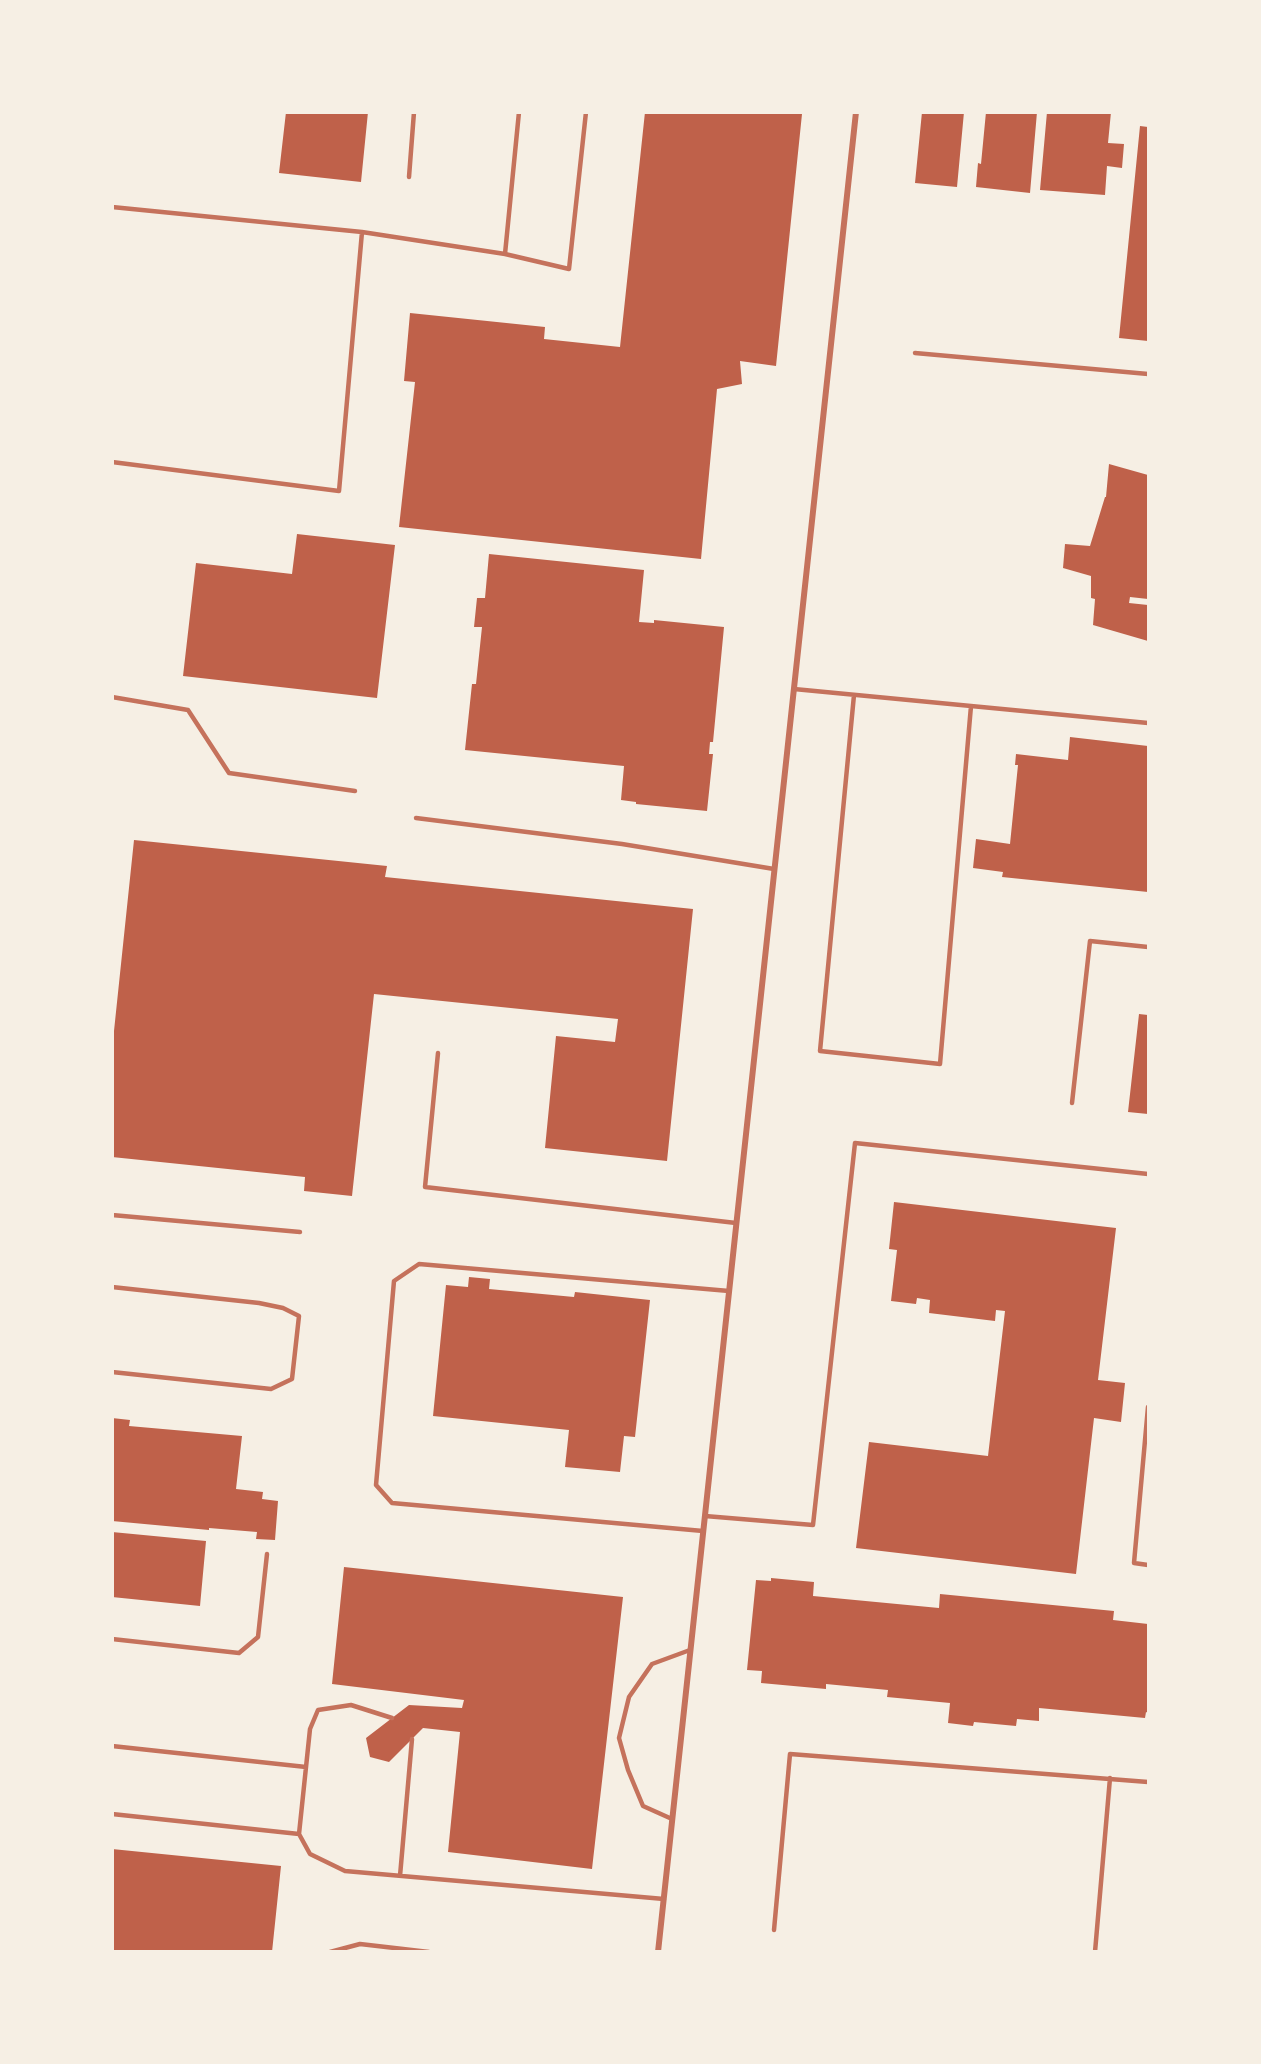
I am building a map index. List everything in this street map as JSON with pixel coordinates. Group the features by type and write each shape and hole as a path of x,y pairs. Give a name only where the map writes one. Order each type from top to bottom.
{"street":[{"path":"658,1952 856,112"}],"lane":[{"path":"409,177 414,112"},
{"path":"505,254 519,112"},
{"path":"112,207 362,232 505,254 568,269 586,112"},
{"path":"112,462 339,491 362,232"},
{"path":"915,353 1149,374"},
{"path":"794,689 1149,723"},
{"path":"854,695 820,1051 940,1064 971,706"},
{"path":"112,697 188,710 229,773 355,791"},
{"path":"416,818 622,844 774,869"},
{"path":"1072,1102 1090,941 1149,947"},
{"path":"438,1053 425,1187 736,1223"},
{"path":"705,1516 813,1525 855,1143 1149,1174"},
{"path":"112,1215 300,1232"},
{"path":"704,1531 392,1503 376,1485 394,1281 419,1264 729,1291"},
{"path":"112,1287 259,1303 283,1308 299,1316 292,1379 271,1389 112,1372"},
{"path":"1149,1407 1134,1563 1149,1565"},
{"path":"112,1639 239,1653 258,1637 267,1554"},
{"path":"672,1820 643,1806 627,1770 619,1738 629,1697 652,1664 690,1650"},
{"path":"392,1718 351,1705 318,1710 310,1729 299,1834 310,1854 345,1871 664,1899"},
{"path":"399,1876 412,1739"},
{"path":"112,1746 306,1767"},
{"path":"774,1930 790,1754 1149,1782"},
{"path":"1095,1952 1110,1778"},
{"path":"112,1814 299,1834"},
{"path":"330,1952 360,1944 429,1952"}],"building":[{"path":"286,112 368,112 361,182 279,173"},
{"path":"645,112 802,114 776,366 740,361 742,384 717,389 701,559 399,527 415,382 404,381 410,313 545,327 544,339 620,347"},
{"path":"922,112 964,112 957,187 915,183"},
{"path":"986,112 1037,112 1030,193 976,187 978,163 981,164"},
{"path":"1047,112 1111,112 1108,143 1124,144 1122,168 1107,166 1105,195 1040,190"},
{"path":"1140,126 1148,127 1148,341 1119,338"},
{"path":"1109,464 1148,475 1148,599 1130,597 1129,603 1148,605 1148,641 1093,625 1095,599 1091,598 1091,576 1063,568 1065,544 1090,546 1106,497"},
{"path":"297,534 395,545 377,698 183,676 196,563 292,574"},
{"path":"489,554 644,570 639,622 654,623 654,620 724,627 713,742 710,742 709,754 713,754 707,811 636,804 636,802 621,800 624,766 465,750 472,684 476,684 482,627 474,627 477,598 485,598"},
{"path":"1070,737 1148,746 1148,892 1002,877 1003,872 973,868 976,839 1010,844 1018,765 1015,765 1016,754 1068,760"},
{"path":"134,840 387,866 385,877 693,909 667,1161 545,1148 556,1036 615,1042 618,1019 374,994 352,1196 304,1191 305,1177 112,1157 112,1050"},
{"path":"1139,1014 1148,1015 1148,1114 1128,1112"},
{"path":"894,1202 1116,1228 1098,1380 1125,1383 1121,1422 1094,1418 1076,1574 856,1548 869,1442 988,1456 1005,1311 996,1310 995,1321 929,1313 930,1300 917,1298 916,1304 891,1301 897,1250 889,1249"},
{"path":"469,1277 490,1279 489,1289 574,1297 575,1292 650,1300 635,1437 624,1436 620,1472 565,1467 569,1430 433,1416 446,1285 468,1287"},
{"path":"112,1418 130,1420 129,1426 242,1436 236,1489 263,1492 262,1499 278,1501 275,1540 256,1539 257,1532 112,1521"},
{"path":"112,1532 206,1541 200,1606 112,1597"},
{"path":"344,1567 623,1597 592,1869 448,1852 460,1732 423,1728 389,1762 370,1757 366,1738 409,1705 462,1708 464,1700 332,1684"},
{"path":"771,1578 814,1582 813,1596 939,1608 940,1594 1114,1611 1113,1620 1148,1624 1148,1713 1146,1712 1145,1718 1039,1708 1039,1721 1017,1719 1016,1726 974,1722 973,1726 948,1723 950,1703 887,1697 888,1690 826,1684 826,1689 761,1683 762,1671 747,1670 756,1580 771,1581"},
{"path":"112,1849 281,1866 272,1952 112,1952"}]}
